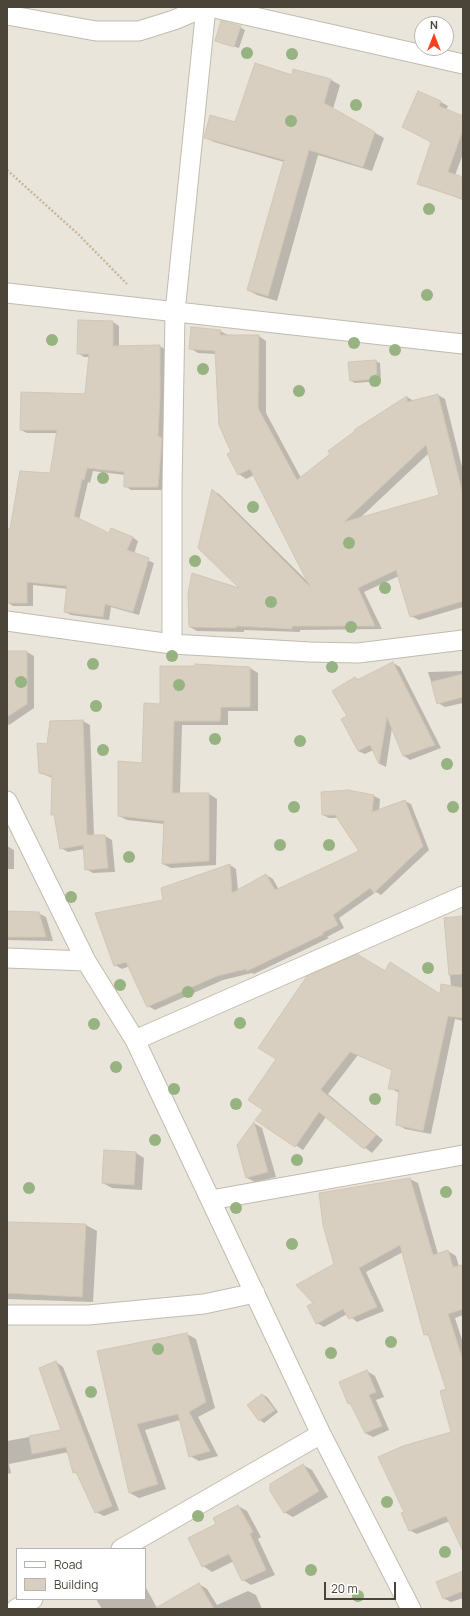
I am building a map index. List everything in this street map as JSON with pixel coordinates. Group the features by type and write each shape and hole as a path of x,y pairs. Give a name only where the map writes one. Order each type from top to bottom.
{"street":[{"path":"7,15 96,31 138,31 174,20 205,7 175,312 172,488 172,644"},
{"path":"210,7 463,64"},
{"path":"7,293 463,344"},
{"path":"7,621 172,644 310,652 358,653 463,640"},
{"path":"7,801 86,961 135,1040 321,1434 411,1609"},
{"path":"135,1040 463,896"},
{"path":"7,958 86,961"},
{"path":"211,1200 463,1155"},
{"path":"7,1315 88,1315 204,1304 255,1293"},
{"path":"123,1548 321,1434"},
{"path":"16,1609 31,1600"}],"path":[{"path":"7,170 78,234 151,310"}],"shaded area":[{"path":"7,7 463,7 463,1609 7,1609"}],"building":[{"path":"221,21 241,26 234,47 215,41"},
{"path":"255,63 292,75 293,69 331,79 324,103 375,132 363,167 309,150 268,296 247,290 284,160 204,138 210,115 235,122"},
{"path":"418,91 441,101 439,106 463,116 463,129 448,172 463,177 463,199 417,184 431,142 402,127"},
{"path":"78,320 113,321 113,346 160,345 158,436 162,438 158,487 124,487 124,472 87,468 84,480 82,479 74,516 109,533 111,528 133,537 127,550 149,558 133,612 105,604 103,617 64,612 67,586 27,582 27,603 7,603 7,529 10,529 20,471 50,473 57,430 20,430 21,392 85,394 89,354 77,354"},
{"path":"191,327 221,330 220,335 259,335 258,408 297,480 330,454 328,451 355,431 354,430 407,396 407,402 438,394 463,495 463,601 410,617 396,570 358,588 375,626 292,626 292,629 237,626 236,628 189,627 188,593 192,573 239,588 198,548 212,489 310,587 250,469 238,475 227,454 231,452 219,425 215,351 189,349","holes":["426,445 439,495 344,522"]},
{"path":"376,360 377,379 350,381 348,362"},
{"path":"7,651 27,651 27,704 7,717"},
{"path":"393,662 435,745 403,756 387,717 379,764 370,745 358,751 341,719 347,716 332,691 355,677 357,680"},
{"path":"195,664 250,667 250,707 221,707 220,721 174,721 172,793 209,793 209,861 162,864 164,821 118,816 118,761 142,763 144,703 160,704 160,666 195,666"},
{"path":"463,674 463,697 437,704 431,682"},
{"path":"83,720 87,835 105,835 108,868 85,870 83,845 60,849 54,815 51,815 52,776 39,773 37,743 47,744 50,721"},
{"path":"348,790 374,795 372,812 405,800 423,846 374,893 370,888 333,915 338,925 322,933 324,934 247,971 246,969 217,976 147,1007 126,962 114,966 95,913 163,900 161,888 230,864 232,893 266,874 275,890 359,851 335,815 322,815 321,792"},
{"path":"7,911 39,912 46,937 7,937"},
{"path":"463,916 463,974 449,975 444,918"},
{"path":"357,954 385,971 390,962 440,994 441,984 463,988 463,1018 448,1016 423,1131 396,1125 399,1090 388,1089 392,1070 350,1052 321,1090 376,1135 364,1149 319,1112 295,1147 255,1120 263,1110 248,1100 276,1059 258,1048 307,976"},
{"path":"254,1122 268,1172 246,1178 237,1145"},
{"path":"104,1150 136,1152 134,1185 102,1183"},
{"path":"410,1178 433,1255 448,1250 453,1267 463,1265 463,1309 448,1314 463,1360 463,1551 446,1516 409,1531 401,1513 404,1512 378,1457 403,1446 451,1432 440,1391 446,1389 428,1334 424,1335 400,1245 359,1268 377,1307 349,1319 343,1309 316,1324 307,1306 313,1303 296,1285 334,1264 323,1225 319,1193"},
{"path":"7,1222 86,1224 82,1297 7,1293"},
{"path":"187,1333 206,1402 189,1412 210,1451 189,1457 178,1414 137,1424 158,1484 129,1493 97,1351"},
{"path":"56,1361 112,1506 95,1513 76,1472 73,1473 66,1447 32,1454 29,1436 61,1430 39,1368"},
{"path":"367,1370 376,1392 369,1395 382,1426 365,1433 350,1403 348,1404 339,1382"},
{"path":"262,1394 275,1410 259,1421 247,1405"},
{"path":"303,1464 319,1491 284,1513 270,1491 270,1484"},
{"path":"238,1505 253,1532 250,1534 266,1570 242,1581 229,1554 202,1567 188,1538 216,1524 213,1518"},
{"path":"463,1571 463,1591 443,1599 436,1582"},
{"path":"199,1583 214,1609 154,1609"}]}
